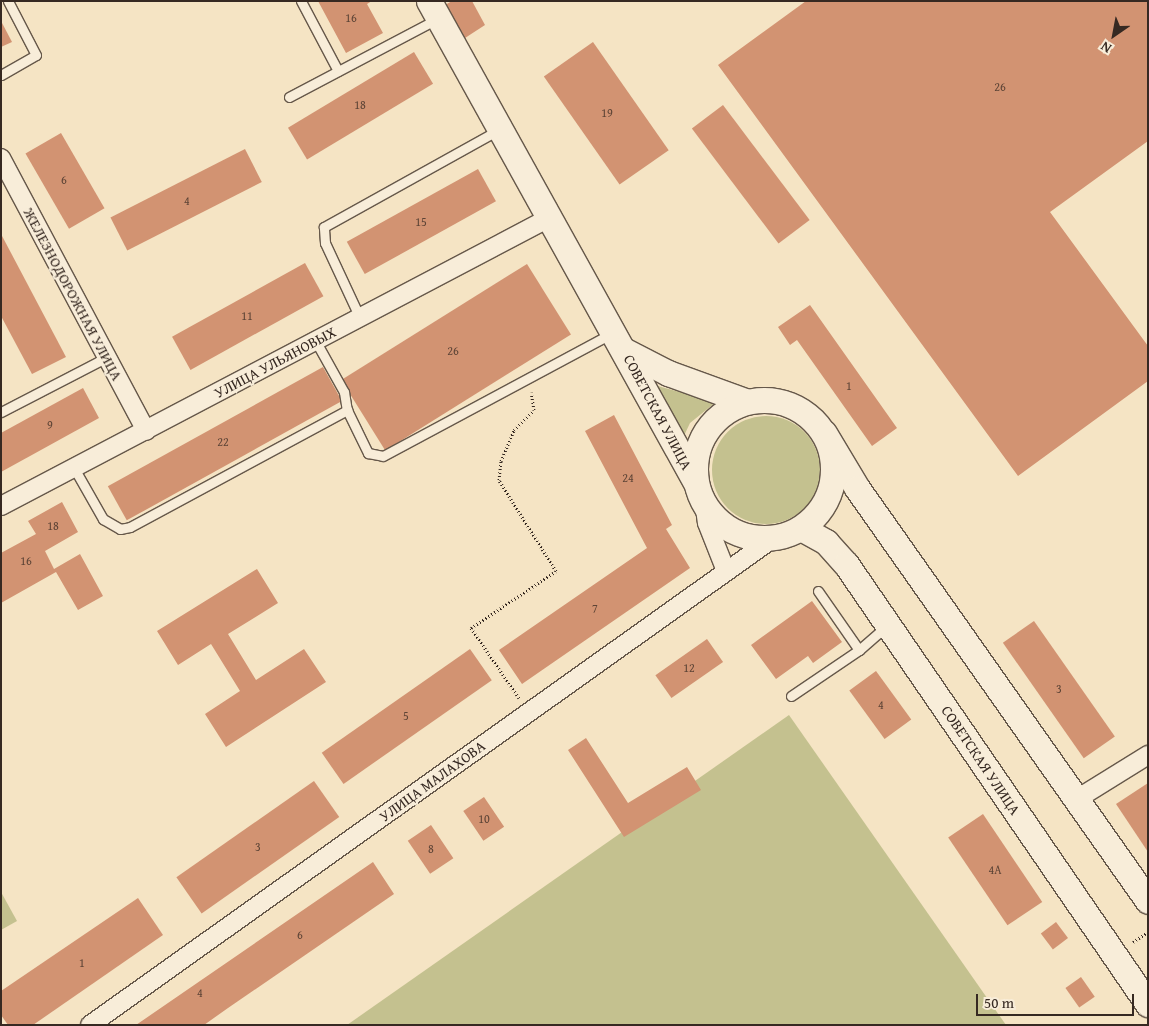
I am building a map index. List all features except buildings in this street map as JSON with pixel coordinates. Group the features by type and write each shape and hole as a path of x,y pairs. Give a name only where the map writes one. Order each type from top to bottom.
{"main road":[{"path":"434,10 618,341"},
{"name":"СОВЕТСКАЯ УЛИЦА","path":"618,341 668,373 745,401"},
{"name":"СОВЕТСКАЯ УЛИЦА","path":"618,341 715,518 730,529 754,538 775,537 802,528 820,510 834,476 831,450 824,433"},
{"name":"СОВЕТСКАЯ УЛИЦА","path":"700,491 695,459 702,435 715,418 745,401 765,399 796,407 807,414 824,433 857,488 1148,901"},
{"name":"СОВЕТСКАЯ УЛИЦА","path":"802,528 826,542 888,625 1148,1004"}],"street":[{"name":"ЖЕЛЕЗНОДОРОЖНАЯ УЛИЦА","path":"1,158 146,430"},
{"name":"УЛИЦА УЛЬЯНОВЫХ","path":"1,506 549,218"},
{"path":"700,491 707,523 726,570"},
{"name":"УЛИЦА МАЛАХОВА","path":"90,1025 726,570 775,537"},
{"path":"1076,799 1148,755"}],"lane":[{"path":"1,75 36,55 8,1"},
{"path":"301,1 338,71"},
{"path":"288,97 338,71 434,10"},
{"path":"360,318 325,243 324,227 500,129"},
{"path":"315,340 344,392 347,410 364,449 376,456 383,456 526,379 618,341"},
{"path":"1,412 107,357"},
{"path":"74,468 103,519 120,529 130,527 347,410"},
{"path":"818,591 859,650"},
{"path":"791,696 859,650 888,625"}],"path":[{"path":"526,379 534,399 534,410 514,430 501,461 499,480 556,571 471,628 528,712"}],"shaded area":[{"path":"654,385 716,402 690,423 682,440"},
{"path":"766,416 787,420 804,432 816,449 820,470 816,491 804,508 787,520 766,524 745,520 728,508 716,491 712,470 716,449 728,432 745,420"},
{"path":"789,715 1006,1025 347,1025"},
{"path":"1,892 17,921 1,930"}]}
